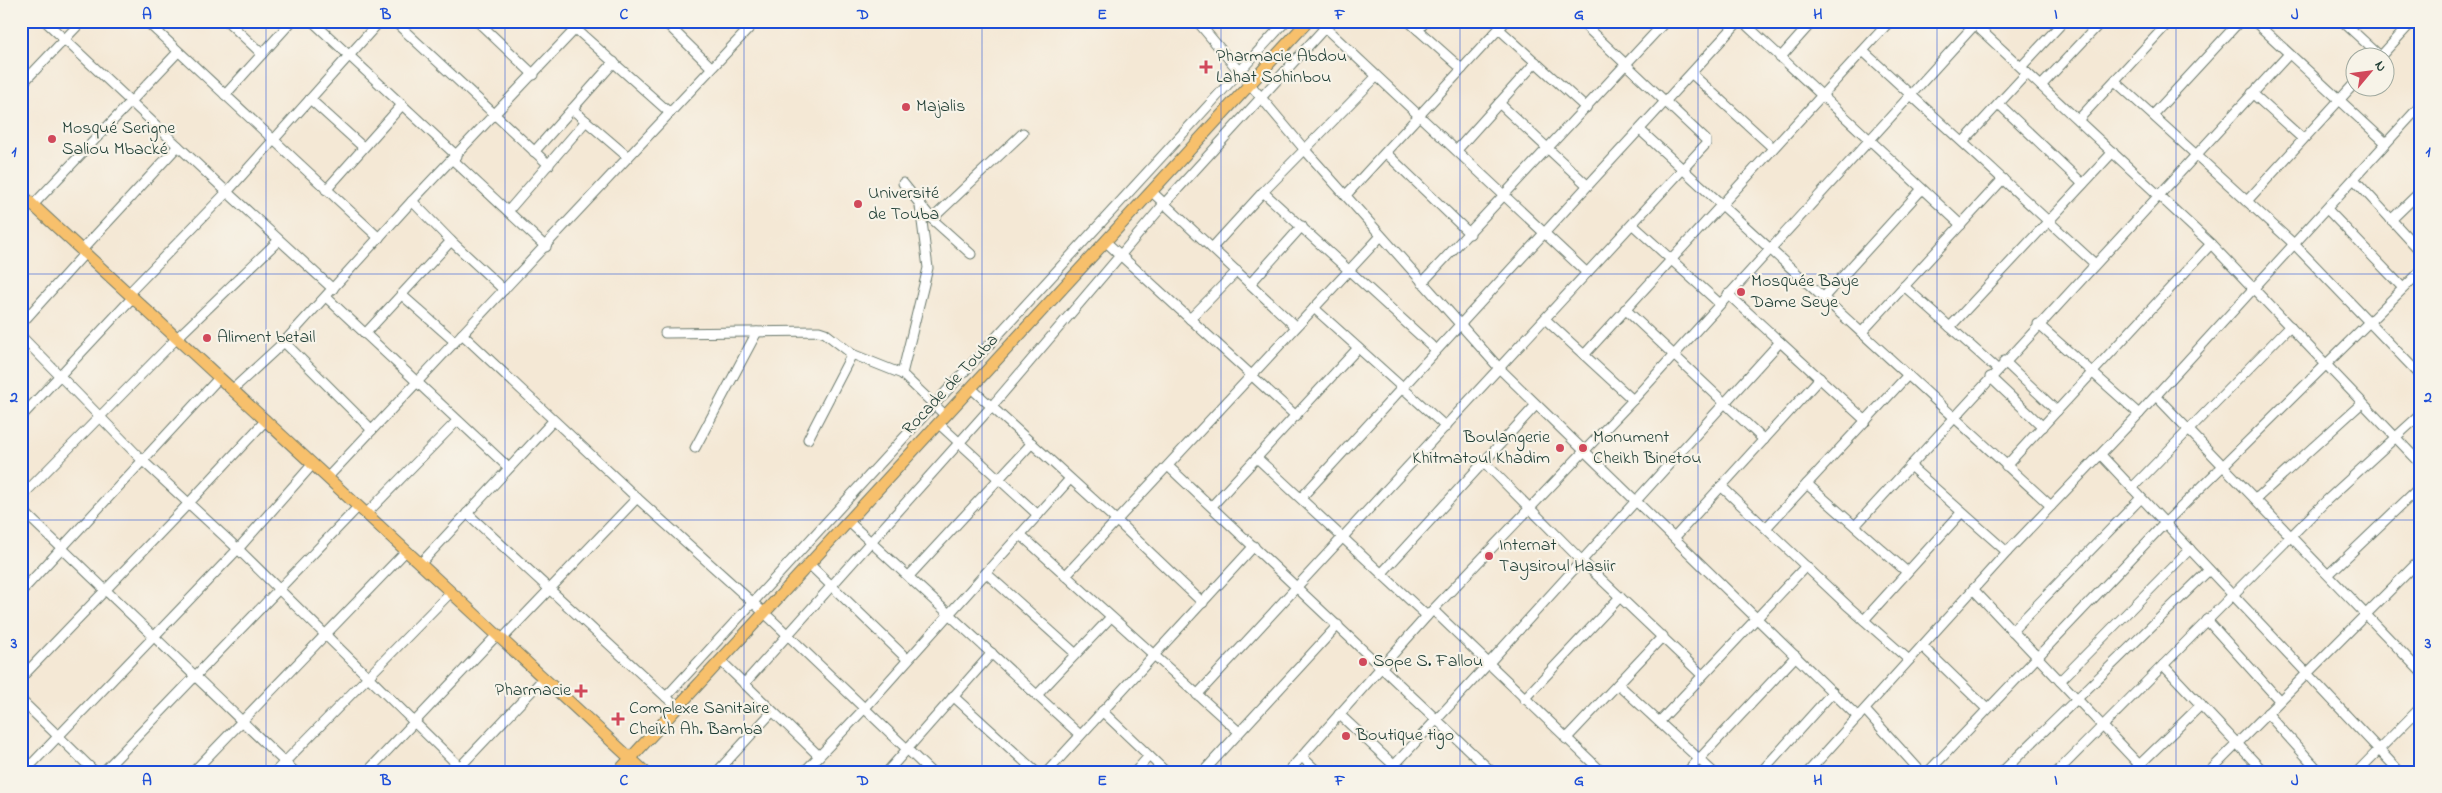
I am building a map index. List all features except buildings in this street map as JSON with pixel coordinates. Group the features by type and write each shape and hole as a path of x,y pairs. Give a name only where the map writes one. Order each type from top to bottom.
{"main road":[{"name":"Rocade de Touba","path":"618,772 1308,21"},
{"path":"21,194 645,772"}],"street":[{"path":"44,21 333,289"},
{"path":"21,85 82,21"},
{"path":"146,21 379,238"},
{"path":"157,31 166,21"},
{"path":"227,21 262,54"},
{"path":"225,95 292,21"},
{"path":"312,21 402,105 546,247"},
{"path":"21,417 380,21"},
{"path":"394,21 549,165"},
{"path":"232,390 284,342 412,201 534,75 583,21"},
{"path":"664,21 711,67"},
{"path":"327,478 415,382 546,247 711,67 756,21"},
{"path":"1197,21 1304,150 1500,369 1675,536 1796,656 1834,692 1861,713 1921,772"},
{"path":"1318,21 1328,25 1376,77 1421,116 1587,273"},
{"path":"1408,21 1462,70"},
{"path":"1418,30 1426,21"},
{"path":"1346,195 1421,116 1506,21"},
{"path":"1197,695 1685,169 1706,144 1666,102 1580,21"},
{"path":"1301,498 1740,21 1961,225"},
{"path":"1780,58 1813,21"},
{"path":"1584,355 1890,21"},
{"path":"1964,141 1999,104 2064,21"},
{"path":"2041,86 2102,21"},
{"path":"2078,120 2170,21"},
{"path":"2153,115 2240,21"},
{"path":"2254,21 2386,143"},
{"path":"2342,21 2370,48"},
{"path":"2388,48 2413,21"},
{"path":"479,22 534,75"},
{"path":"666,697 1285,22 1298,33"},
{"path":"1422,283 1470,234 1665,22"},
{"path":"1288,772 1430,613 1633,400 1974,22 2211,244 2421,464"},
{"path":"744,684 788,637 992,406 1164,204 1328,25"},
{"path":"576,29 670,113"},
{"path":"1500,29 1586,108"},
{"path":"1863,51 1964,141 2094,263"},
{"path":"33,205 178,52"},
{"path":"1855,526 2094,263 2289,54"},
{"path":"534,152 614,62"},
{"path":"1457,150 1536,62"},
{"path":"1692,74 1773,148"},
{"path":"1212,248 1263,192 1376,77"},
{"path":"2115,81 2294,245 2421,376"},
{"path":"2252,93 2303,140"},
{"path":"2247,200 2344,95"},
{"path":"310,99 363,147"},
{"path":"1499,104 1587,186"},
{"path":"1999,104 2083,184"},
{"path":"326,190 402,105"},
{"path":"1809,771 2007,552 2156,396 2421,105"},
{"path":"572,109 628,157"},
{"path":"509,210 586,121"},
{"path":"1640,130 1685,169 2051,506"},
{"path":"932,219 1023,133"},
{"path":"21,324 178,146"},
{"path":"1950,328 2113,152"},
{"path":"1386,154 1470,234"},
{"path":"1862,332 2004,178"},
{"path":"2354,179 2421,252"},
{"path":"903,183 932,219 972,254"},
{"path":"1823,298 1922,189"},
{"path":"2391,220 2421,191"},
{"path":"1152,192 1296,327"},
{"path":"1263,192 1436,350"},
{"path":"412,201 451,241 504,290"},
{"path":"902,374 928,268 920,206"},
{"path":"2327,209 2403,288"},
{"path":"1633,225 1719,303"},
{"path":"1250,284 1302,226"},
{"path":"1065,576 1381,236"},
{"path":"21,497 177,338 279,240"},
{"path":"365,334 403,296 451,241"},
{"path":"1106,242 1296,416"},
{"path":"2006,466 2211,244"},
{"path":"1190,320 1237,271"},
{"path":"1928,772 2165,523 2421,271"},
{"path":"1904,286 1997,369"},
{"path":"1728,294 1866,420"},
{"path":"403,296 454,341"},
{"path":"326,297 456,421 509,468"},
{"path":"1314,308 1446,427"},
{"path":"1625,309 1764,440"},
{"path":"1546,319 1633,400"},
{"path":"2038,324 2139,414"},
{"path":"2132,488 2290,326"},
{"path":"665,333 818,331 825,333 852,354 902,374 934,404 942,420 958,443 1038,515"},
{"path":"695,448 757,332"},
{"path":"462,334 637,498 754,602 788,637 931,772"},
{"path":"21,336 143,461 238,549 416,721 460,770 544,678"},
{"path":"284,342 372,430"},
{"path":"1339,714 1394,770 1437,720 1780,342"},
{"path":"1212,506 1358,348"},
{"path":"808,439 852,354"},
{"path":"2004,361 2057,411"},
{"path":"1766,528 1908,375"},
{"path":"1990,377 2043,426"},
{"path":"21,592 219,378"},
{"path":"1675,536 1820,378"},
{"path":"971,388 1117,521 1203,603"},
{"path":"2156,396 2257,498 2421,672"},
{"path":"2257,498 2362,403"},
{"path":"1382,572 1536,405"},
{"path":"2058,772 2291,536 2421,414"},
{"path":"21,678 266,420"},
{"path":"420,564 553,420"},
{"path":"103,772 279,590 456,421"},
{"path":"909,576 1032,443"},
{"path":"2101,455 2400,772"},
{"path":"1257,458 1382,572 1488,664 1600,771"},
{"path":"1484,462 1582,561 1702,674"},
{"path":"24,772 238,549 312,465"},
{"path":"1168,466 1492,772"},
{"path":"1910,466 2007,552"},
{"path":"804,772 864,709 1070,479"},
{"path":"1807,484 1907,572"},
{"path":"1721,486 1909,660"},
{"path":"2329,574 2421,486"},
{"path":"367,772 637,498"},
{"path":"2012,631 2141,498"},
{"path":"21,509 242,719 295,772"},
{"path":"467,513 678,708"},
{"path":"1864,620 1962,513"},
{"path":"849,522 1080,734"},
{"path":"1021,535 1238,731"},
{"path":"1047,772 1254,546"},
{"path":"2060,681 2190,549"},
{"path":"194,772 242,719 406,551"},
{"path":"2209,772 2421,559"},
{"path":"809,564 907,659"},
{"path":"1660,722 1702,674 1806,566"},
{"path":"2002,772 2209,570"},
{"path":"986,573 1075,654"},
{"path":"1973,589 2146,772"},
{"path":"275,772 451,592"},
{"path":"1524,700 1620,597"},
{"path":"1038,694 1111,617"},
{"path":"2207,620 2280,700"},
{"path":"1204,772 1238,731 1338,625"},
{"path":"1566,739 1663,636"},
{"path":"1922,646 1987,709"},
{"path":"887,772 992,653"},
{"path":"1687,772 1698,758 1796,656"},
{"path":"721,661 819,756"},
{"path":"2163,665 2264,772"},
{"path":"1618,684 1713,772"},
{"path":"1761,772 1834,692"},
{"path":"953,696 1036,772"},
{"path":"21,700 94,772"},
{"path":"2132,772 2201,705"},
{"path":"2357,772 2421,707"},
{"path":"1102,711 1166,772"},
{"path":"717,772 772,712"},
{"path":"2267,713 2320,772"},
{"path":"1135,772 1149,756"},
{"path":"1302,757 1318,772"}],"place":[{"name":"Pharmacie Abdou Lahat Sohinbou","path":"1206,67"},
{"name":"Majalis","path":"906,107"},
{"name":"Mosqué Serigne Saliou Mbacké","path":"52,139"},
{"name":"Université de Touba","path":"858,204"},
{"name":"Mosquée Baye Dame Seye","path":"1741,292"},
{"name":"Aliment betail","path":"207,338"},
{"name":"Boulangerie Khitmatoul Khadim","path":"1560,448"},
{"name":"Monument Cheikh Binetou","path":"1583,448"},
{"name":"Internat Taysiroul Hasiir","path":"1489,556"},
{"name":"Sope S. Fallou","path":"1363,662"},
{"name":"Pharmacie","path":"581,691"},
{"name":"Complexe Sanitaire Cheikh Ah. Bamba","path":"618,719"},
{"name":"Boutique tigo","path":"1346,736"}]}
